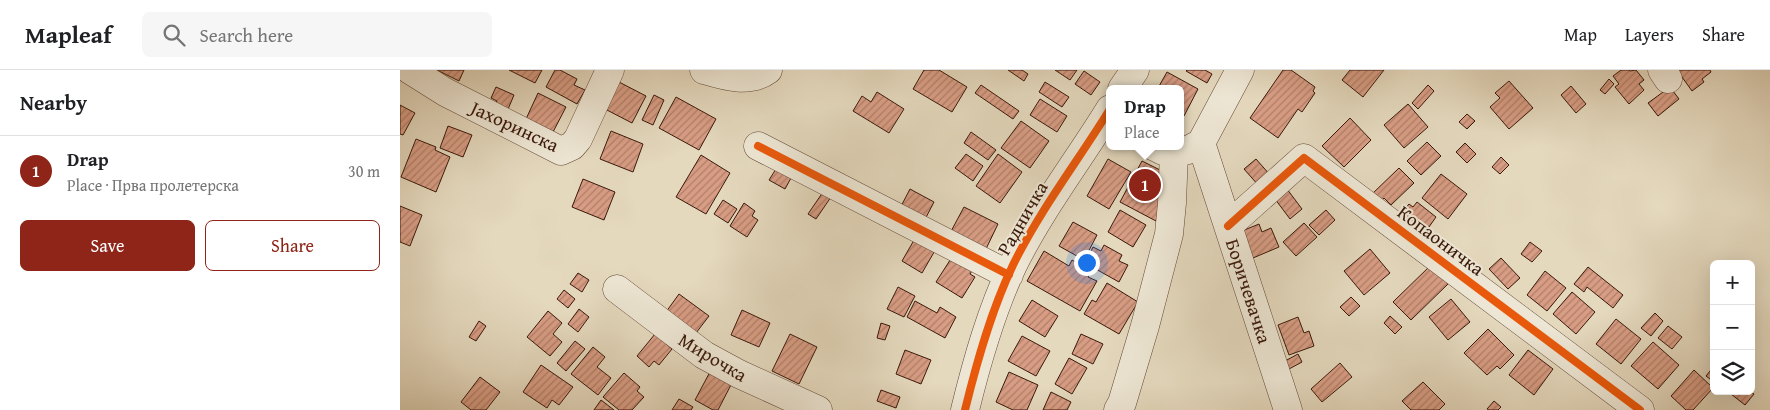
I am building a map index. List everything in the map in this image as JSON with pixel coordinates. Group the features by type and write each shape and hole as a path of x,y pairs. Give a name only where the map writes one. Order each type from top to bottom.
{"street":[{"name":"Јахоринска","path":"410,70 445,92 560,151 572,146 578,138 610,70"},
{"path":"704,70 736,78 752,76 768,70"},
{"name":"Радничка","path":"1126,85 1135,70"},
{"path":"1118,410 1122,403 1145,326 1169,234 1172,203 1163,150 1188,150 1201,143 1240,70"},
{"name":"Радничка","path":"965,410 981,349 1008,275 1048,203 1106,116"},
{"name":"Боричевачка","path":"1201,143 1288,410"},
{"path":"758,146 1008,275"},
{"name":"Копаоничка","path":"1228,226 1304,158 1640,410"},
{"name":"Мирочка","path":"617,290 704,355 739,374 818,410"}],"building":[{"path":"437,70 464,70 459,81"},
{"path":"509,70 542,70 535,83"},
{"path":"555,70 560,70 577,79 574,85 585,90 577,104 546,87"},
{"path":"924,70 939,70 967,87 952,112 913,89"},
{"path":"1008,70 1022,70 1028,74 1024,81"},
{"path":"1055,70 1077,70 1070,80"},
{"path":"1187,70 1205,70 1212,74 1207,83"},
{"path":"1283,70 1291,70 1315,87 1313,91 1315,93 1302,112 1298,109 1278,138 1250,118"},
{"path":"1350,70 1384,70 1363,97 1342,80"},
{"path":"1621,70 1636,70 1644,80 1639,84 1644,90 1629,104 1615,87 1619,84 1613,76"},
{"path":"1677,70 1710,70 1711,72 1702,79 1704,82 1692,91"},
{"path":"1084,71 1100,82 1091,95 1075,84"},
{"path":"1167,72 1198,89 1184,116 1184,85 1160,85"},
{"path":"1609,79 1614,84 1605,94 1600,90"},
{"path":"1509,81 1533,108 1509,129 1490,107 1500,98 1495,93"},
{"path":"619,82 646,96 632,123 605,109"},
{"path":"1045,82 1069,97 1062,107 1039,92"},
{"path":"981,85 1019,111 1013,119 975,93"},
{"path":"1428,85 1434,91 1418,109 1412,103"},
{"path":"1571,86 1586,104 1576,113 1561,95"},
{"path":"496,87 514,95 506,114 493,108 497,101 491,98"},
{"path":"1670,87 1679,99 1658,116 1648,103"},
{"path":"877,92 904,109 889,133 853,111 862,96 871,102"},
{"path":"538,93 566,107 553,132 526,119"},
{"path":"654,95 664,100 653,125 642,120"},
{"path":"676,97 716,119 699,150 659,128"},
{"path":"1040,99 1067,116 1057,132 1030,115"},
{"path":"1408,104 1428,127 1404,148 1384,125"},
{"path":"400,105 415,113 403,135 400,134"},
{"path":"1467,114 1475,121 1467,129 1459,122"},
{"path":"1350,118 1371,140 1344,167 1322,146"},
{"path":"1021,121 1049,141 1030,168 1001,148"},
{"path":"448,126 472,135 463,157 440,148"},
{"path":"611,131 643,144 633,172 600,159"},
{"path":"971,132 996,150 988,160 964,143"},
{"path":"416,139 436,147 435,150 450,157 436,192 401,177"},
{"path":"1427,142 1441,156 1421,175 1407,161"},
{"path":"1465,143 1476,154 1467,163 1456,152"},
{"path":"966,154 983,166 973,181 955,168"},
{"path":"998,154 1022,172 1000,203 976,186"},
{"path":"701,155 730,173 706,214 676,197"},
{"path":"1501,157 1509,165 1500,174 1492,167"},
{"path":"1108,159 1131,172 1109,209 1087,196"},
{"path":"1256,159 1271,176 1259,186 1244,169"},
{"path":"1142,161 1160,170 1161,200 1156,221 1120,202"},
{"path":"1399,168 1414,183 1391,205 1384,198 1379,203 1371,195"},
{"path":"776,169 791,178 785,189 769,180"},
{"path":"1441,174 1467,194 1448,219 1422,198"},
{"path":"583,179 615,192 604,220 572,207"},
{"path":"910,189 934,202 921,227 897,214"},
{"path":"1287,189 1302,209 1290,219 1275,199"},
{"path":"823,192 831,197 816,219 808,214"},
{"path":"723,200 737,209 728,223 714,214"},
{"path":"1417,202 1436,217 1424,234 1400,215 1409,204 1413,207"},
{"path":"744,203 755,211 752,216 758,220 747,237 730,226"},
{"path":"400,206 422,215 410,246 400,242"},
{"path":"964,207 998,224 984,253 949,235"},
{"path":"1120,210 1146,225 1133,247 1108,232"},
{"path":"1326,210 1335,220 1319,235 1309,225"},
{"path":"1073,222 1097,235 1084,260 1059,246"},
{"path":"1304,223 1317,237 1296,256 1283,242"},
{"path":"1259,224 1262,232 1271,228 1279,247 1253,258 1242,231"},
{"path":"917,235 937,247 922,273 902,261"},
{"path":"1530,242 1542,251 1532,262 1521,254"},
{"path":"1104,245 1122,255 1119,261 1128,265 1119,282 1085,263 1093,247 1101,251"},
{"path":"1370,249 1390,273 1364,295 1344,271"},
{"path":"1044,251 1069,266 1072,260 1091,271 1088,277 1097,281 1080,311 1027,281"},
{"path":"954,254 975,266 970,274 975,277 962,298 936,282"},
{"path":"1501,258 1520,278 1508,289 1489,269"},
{"path":"1431,265 1449,283 1411,320 1393,302"},
{"path":"1588,267 1623,295 1613,308 1587,287 1584,292 1574,284"},
{"path":"1545,271 1566,288 1547,311 1527,295"},
{"path":"578,273 589,280 582,292 570,284"},
{"path":"1107,283 1138,302 1119,334 1084,314 1092,300 1096,302"},
{"path":"898,287 915,296 904,317 887,309"},
{"path":"564,290 575,299 568,308 557,299"},
{"path":"1572,292 1595,312 1576,334 1553,314"},
{"path":"679,294 709,316 696,333 666,312"},
{"path":"1351,297 1360,306 1349,316 1340,307"},
{"path":"1451,299 1470,322 1448,340 1429,317"},
{"path":"1032,300 1058,316 1045,337 1019,321"},
{"path":"915,301 937,313 940,307 956,317 945,338 907,317"},
{"path":"579,309 589,317 578,332 568,324"},
{"path":"742,310 770,323 759,347 731,335"},
{"path":"548,311 562,323 553,334 562,342 550,356 527,337"},
{"path":"1655,313 1663,321 1651,336 1641,328"},
{"path":"1390,316 1402,327 1395,334 1384,323"},
{"path":"1298,317 1304,333 1309,331 1314,346 1289,355 1278,325"},
{"path":"1616,319 1641,339 1621,364 1596,344"},
{"path":"479,321 486,326 476,341 469,337"},
{"path":"881,323 890,326 885,340 877,338"},
{"path":"1668,326 1682,337 1672,349 1658,338"},
{"path":"1488,329 1514,355 1500,369 1497,366 1487,375 1464,353"},
{"path":"655,334 672,349 659,365 654,361 649,367 637,356"},
{"path":"790,334 817,347 799,384 772,371"},
{"path":"1081,334 1103,344 1093,364 1072,354"},
{"path":"1022,336 1050,351 1036,376 1008,361"},
{"path":"575,341 585,349 566,371 557,363"},
{"path":"1653,342 1679,365 1658,389 1631,366"},
{"path":"593,347 605,357 597,367 611,378 598,395 571,374"},
{"path":"905,350 931,360 921,384 896,374"},
{"path":"1528,350 1553,369 1534,395 1509,375"},
{"path":"1298,354 1302,362 1289,369 1285,361"},
{"path":"1069,358 1087,368 1072,394 1055,384"},
{"path":"1340,363 1352,377 1322,402 1311,389"},
{"path":"541,365 573,387 559,405 552,400 547,408 523,392"},
{"path":"711,370 733,381 718,410 713,410 695,400"},
{"path":"1694,370 1710,385 1710,391 1693,410 1686,410 1671,396"},
{"path":"1710,371 1710,379 1706,376"},
{"path":"1009,372 1038,385 1027,410 1013,410 996,402"},
{"path":"624,373 640,387 637,391 644,397 632,410 619,410 603,397"},
{"path":"480,377 500,392 486,410 471,410 461,402"},
{"path":"1423,382 1445,404 1439,410 1411,410 1402,401"},
{"path":"881,390 900,397 896,408 877,401"},
{"path":"1051,392 1071,402 1067,410 1043,410"},
{"path":"1732,395 1753,395 1745,405"},
{"path":"679,399 693,407 691,410 672,410"},
{"path":"601,400 614,410 594,410"},
{"path":"1494,401 1501,407 1498,410 1487,409"}],"cycle path":[{"path":"965,410 985,336 1013,265 1047,205 1106,115"},
{"path":"758,146 1009,275"},
{"path":"1228,226 1304,158 1640,410"}],"place":[{"name":"Drap","path":"1145,185"}]}
